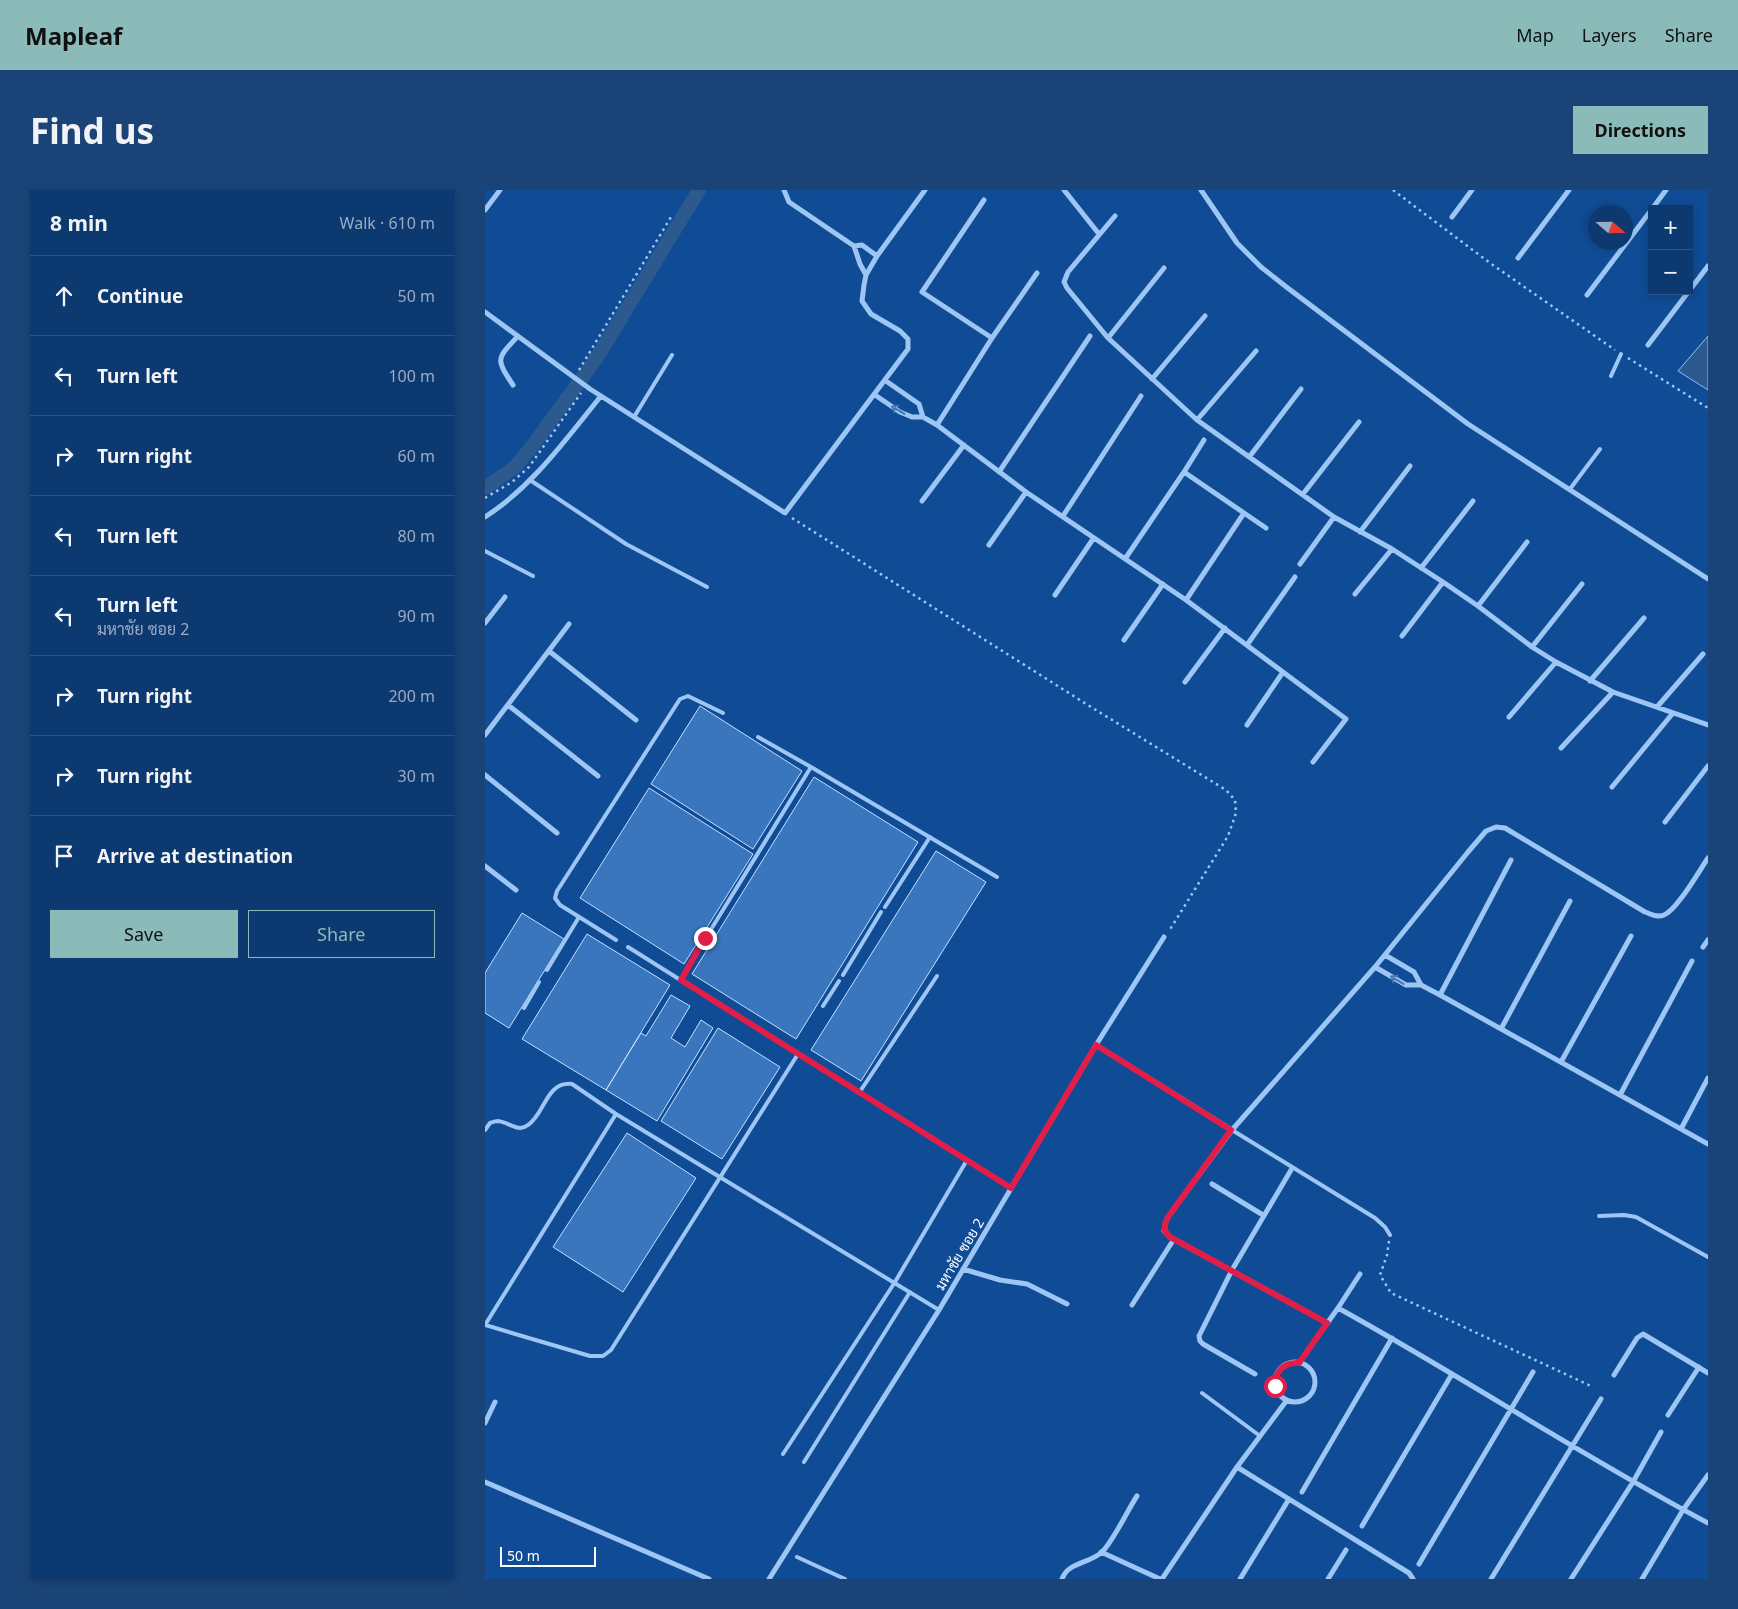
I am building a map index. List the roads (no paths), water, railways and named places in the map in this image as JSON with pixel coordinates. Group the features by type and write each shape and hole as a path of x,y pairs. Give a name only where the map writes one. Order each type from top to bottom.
{"street":[{"path":"485,210 500,190"},
{"path":"784,190 789,202 854,246 865,275"},
{"path":"485,312 588,388 785,513 909,349 908,339 900,331 871,314 862,301 865,275 925,190"},
{"path":"1065,190 1099,234"},
{"path":"1201,190 1237,243 1261,267 1468,424 1708,579"},
{"path":"1452,217 1471,190"},
{"path":"1518,258 1569,190"},
{"path":"1655,205 1666,190"},
{"path":"984,200 922,292 992,338"},
{"path":"1587,296 1648,214"},
{"path":"1115,216 1068,272 1064,282 1108,338 1197,420 1334,517 1392,549 1443,582 1532,647 1557,662 1613,692 1708,724"},
{"path":"854,246 862,245 877,256"},
{"path":"1693,286 1708,266"},
{"path":"1108,338 1164,268"},
{"path":"937,425 992,338 1037,273"},
{"path":"1648,345 1686,295"},
{"path":"1152,379 1205,316"},
{"path":"513,385 503,370 500,360 502,354 518,336"},
{"path":"999,472 1090,336"},
{"path":"1197,420 1256,352"},
{"path":"885,381 919,404 923,417"},
{"path":"1250,456 1301,389"},
{"path":"875,395 900,412 912,417 923,417 937,425 1026,492 1187,600 1346,719 1313,762"},
{"path":"485,517 515,495 540,471 601,396"},
{"path":"1063,516 1141,396"},
{"path":"1303,494 1359,422"},
{"path":"1125,559 1204,440"},
{"path":"922,501 964,446"},
{"path":"1361,532 1410,466"},
{"path":"1184,472 1266,528"},
{"path":"989,546 1026,492"},
{"path":"1421,568 1473,500"},
{"path":"1187,600 1244,513"},
{"path":"1300,564 1334,517"},
{"path":"1055,595 1093,538"},
{"path":"1478,606 1527,542"},
{"path":"1355,594 1392,549"},
{"path":"1247,645 1295,577"},
{"path":"1402,636 1443,582"},
{"path":"1124,640 1163,584"},
{"path":"1532,647 1582,584"},
{"path":"485,623 505,597"},
{"path":"1591,681 1643,618"},
{"path":"485,735 569,624"},
{"path":"1185,682 1225,628"},
{"path":"549,652 636,720"},
{"path":"1657,707 1703,654"},
{"path":"1509,717 1557,662"},
{"path":"1247,725 1283,672"},
{"path":"1561,748 1613,692"},
{"path":"508,705 598,776"},
{"path":"1611,786 1673,713"},
{"path":"1665,822 1708,766"},
{"path":"485,775 557,833"},
{"path":"1327,1323 1175,1239 1165,1231 1168,1217 1231,1130 1375,967 1487,831 1496,827 1505,828 1654,916 1664,915 1673,908 1708,858"},
{"path":"1440,995 1511,860"},
{"path":"485,866 516,890"},
{"path":"1501,1028 1570,901"},
{"path":"1561,1062 1631,936"},
{"name":"มหาชัย ซอย 2","path":"769,1579 939,1310 1096,1045 1165,937"},
{"path":"1703,948 1708,940"},
{"path":"1385,955 1414,972 1421,985"},
{"path":"1620,1095 1692,961"},
{"path":"1375,967 1406,985 1421,985 1440,995 1708,1144"},
{"path":"1096,1045 1231,1130"},
{"path":"1681,1129 1708,1078"},
{"path":"1255,1374 1200,1341 1199,1336 1232,1270 1291,1170"},
{"path":"1212,1184 1263,1215"},
{"path":"1132,1306 1175,1239"},
{"path":"963,1269 999,1280 1027,1284 1067,1304"},
{"path":"1299,1363 1360,1274"},
{"path":"1338,1308 1392,1338 1571,1446 1708,1523"},
{"path":"1614,1376 1637,1338 1643,1334 1708,1372"},
{"path":"1302,1492 1392,1338"},
{"path":"1299,1363 1306,1366 1314,1378 1312,1392 1301,1401 1287,1400 1277,1392 1275,1379 1277,1373 1287,1364 1299,1363"},
{"path":"1668,1414 1699,1367"},
{"path":"1419,1564 1533,1372"},
{"path":"1362,1526 1452,1374"},
{"path":"1491,1579 1601,1399"},
{"path":"1101,1552 1161,1579 1237,1467 1287,1400"},
{"path":"485,1423 495,1402"},
{"path":"1571,1579 1633,1482 1661,1432"},
{"path":"1237,1467 1409,1573 1413,1579"},
{"path":"1642,1579 1683,1510 1708,1475"},
{"path":"485,1482 709,1579"},
{"path":"1062,1579 1068,1569 1085,1563 1107,1547 1137,1496"},
{"path":"1240,1579 1289,1499"},
{"path":"1328,1579 1346,1550"}],"lane":[{"path":"1611,376 1621,354"},
{"path":"634,417 672,355"},
{"path":"1570,489 1599,449"},
{"path":"530,480 626,544 707,587"},
{"path":"485,552 533,576"},
{"path":"616,940 560,905 555,898 557,891 680,699 688,696 723,713"},
{"path":"758,737 997,877"},
{"path":"710,931 811,767"},
{"path":"885,907 929,837"},
{"path":"843,975 881,912"},
{"path":"547,970 579,917"},
{"path":"681,980 705,938"},
{"path":"627,947 1011,1188"},
{"path":"859,1092 937,976"},
{"path":"823,1006 839,981"},
{"path":"524,1008 539,982"},
{"path":"616,1114 485,1325 590,1356 603,1356 611,1350 799,1054"},
{"path":"485,1130 490,1123 499,1121 518,1128 527,1127 555,1088 563,1083 572,1084 616,1114 939,1310"},
{"path":"1231,1130 1375,1218 1385,1227 1389,1235"},
{"path":"783,1454 895,1282 967,1160"},
{"path":"1599,1216 1624,1215 1636,1217 1708,1257"},
{"path":"804,1462 910,1292"},
{"path":"1202,1393 1260,1436"},
{"path":"797,1557 845,1579"}],"water":[{"path":"1708,336 1708,390 1678,371"}],"waterway":[{"path":"485,488 515,467 596,359 699,190"}]}
